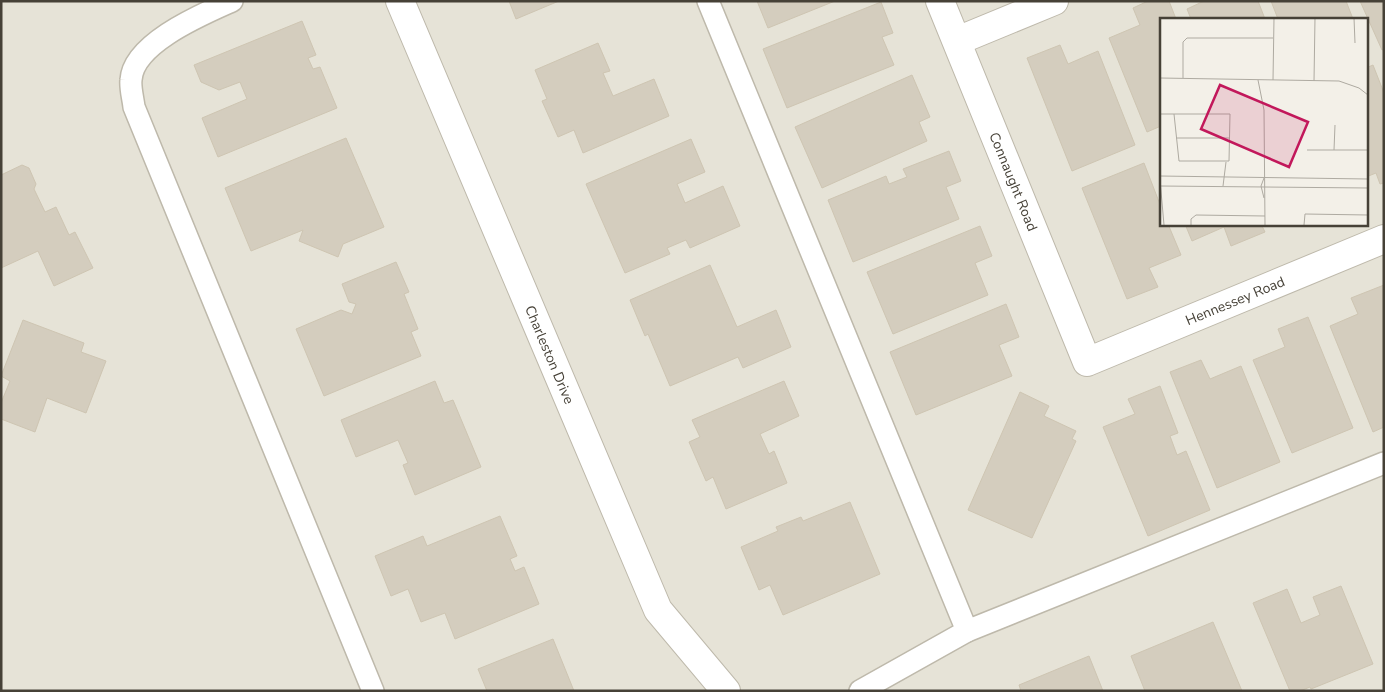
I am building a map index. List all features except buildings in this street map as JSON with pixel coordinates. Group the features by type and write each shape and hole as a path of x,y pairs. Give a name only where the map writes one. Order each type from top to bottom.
{"street":[{"name":"Charleston Drive","path":"400,1 658,610 726,691"},
{"name":"Connaught Road","path":"940,1 1087,362"},
{"path":"957,41 1054,1"},
{"name":"Hennessey Road","path":"1087,362 1384,239"}],"lane":[{"path":"232,1 201,15 162,38 138,59 130,79 134,107 373,691"},
{"path":"708,1 968,631"},
{"path":"860,691 968,631 1384,462"}],"shaded area":[{"path":"1,1 1384,1 1384,691 1,691"}]}
